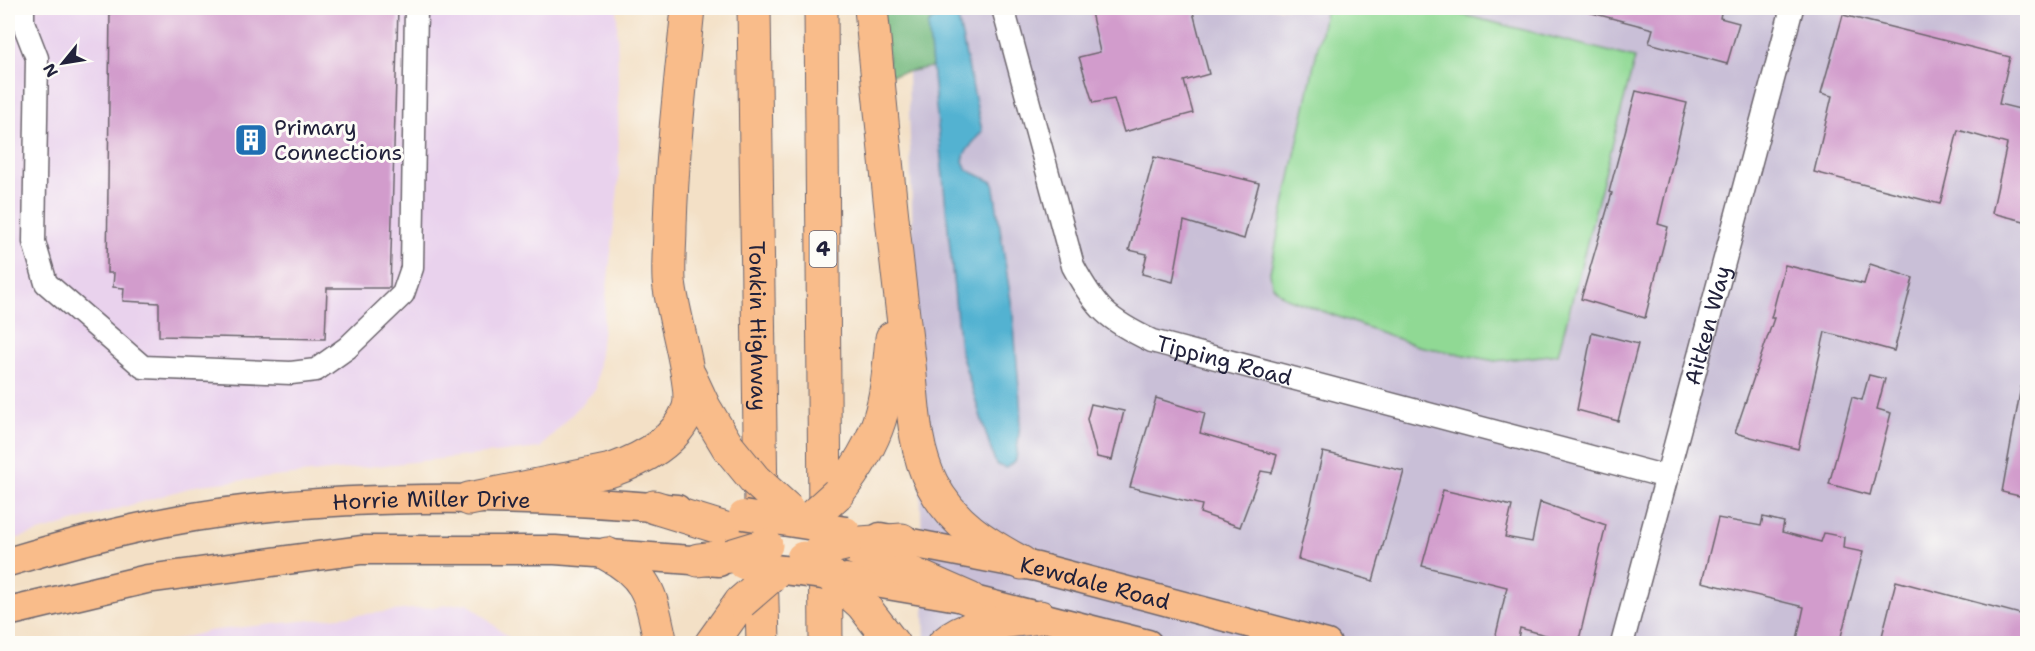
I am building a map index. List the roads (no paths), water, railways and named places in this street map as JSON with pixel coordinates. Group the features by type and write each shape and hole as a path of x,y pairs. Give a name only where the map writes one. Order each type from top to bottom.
{"highway":[{"path":"469,499 612,470 651,453 679,426 689,409 690,388 675,324 669,280 671,192 687,8"},
{"name":"Tonkin Highway","path":"754,8 763,644"},
{"name":"4","path":"821,8 851,567 828,644"},
{"path":"871,8 897,273 921,454 931,483 947,508 981,540 1022,563"},
{"path":"711,644 730,614 771,576 806,524 837,494 860,463 879,425 886,399 897,273"},
{"path":"686,367 704,407 728,447 771,495 806,524 851,567 893,644"},
{"path":"654,507 723,545 851,567 970,599"},
{"path":"851,567 902,540"},
{"path":"607,554 636,572 644,585 650,598 661,644"},
{"path":"945,644 961,632 974,627 1040,617"}],"main road":[{"name":"Horrie Miller Drive","path":"8,562 133,529 249,509 367,500 469,499 654,507"},
{"name":"Horrie Miller Drive","path":"8,612 147,579 361,550 467,548 607,554 723,545 806,524"},
{"name":"Kewdale Road","path":"902,540 1022,563 1327,644"},
{"name":"Kewdale Road","path":"970,599 1148,644"}],"street":[{"path":"24,8 23,22 37,58 34,242 46,283 143,367 291,373 316,370 347,348 403,294 412,268 416,8"},
{"name":"Tipping Road","path":"1003,8 1073,266 1092,301 1120,326 1152,341 1667,477"},
{"name":"Aitken Way","path":"1622,644 1792,8"}],"water":[{"path":"952,15 958,18 982,131 965,153 963,161 967,170 993,182 1013,314 1021,413 1016,460 1006,468 997,465 994,459 960,350 928,25 932,20"}],"place":[{"name":"Primary Connections","path":"251,140"}]}
